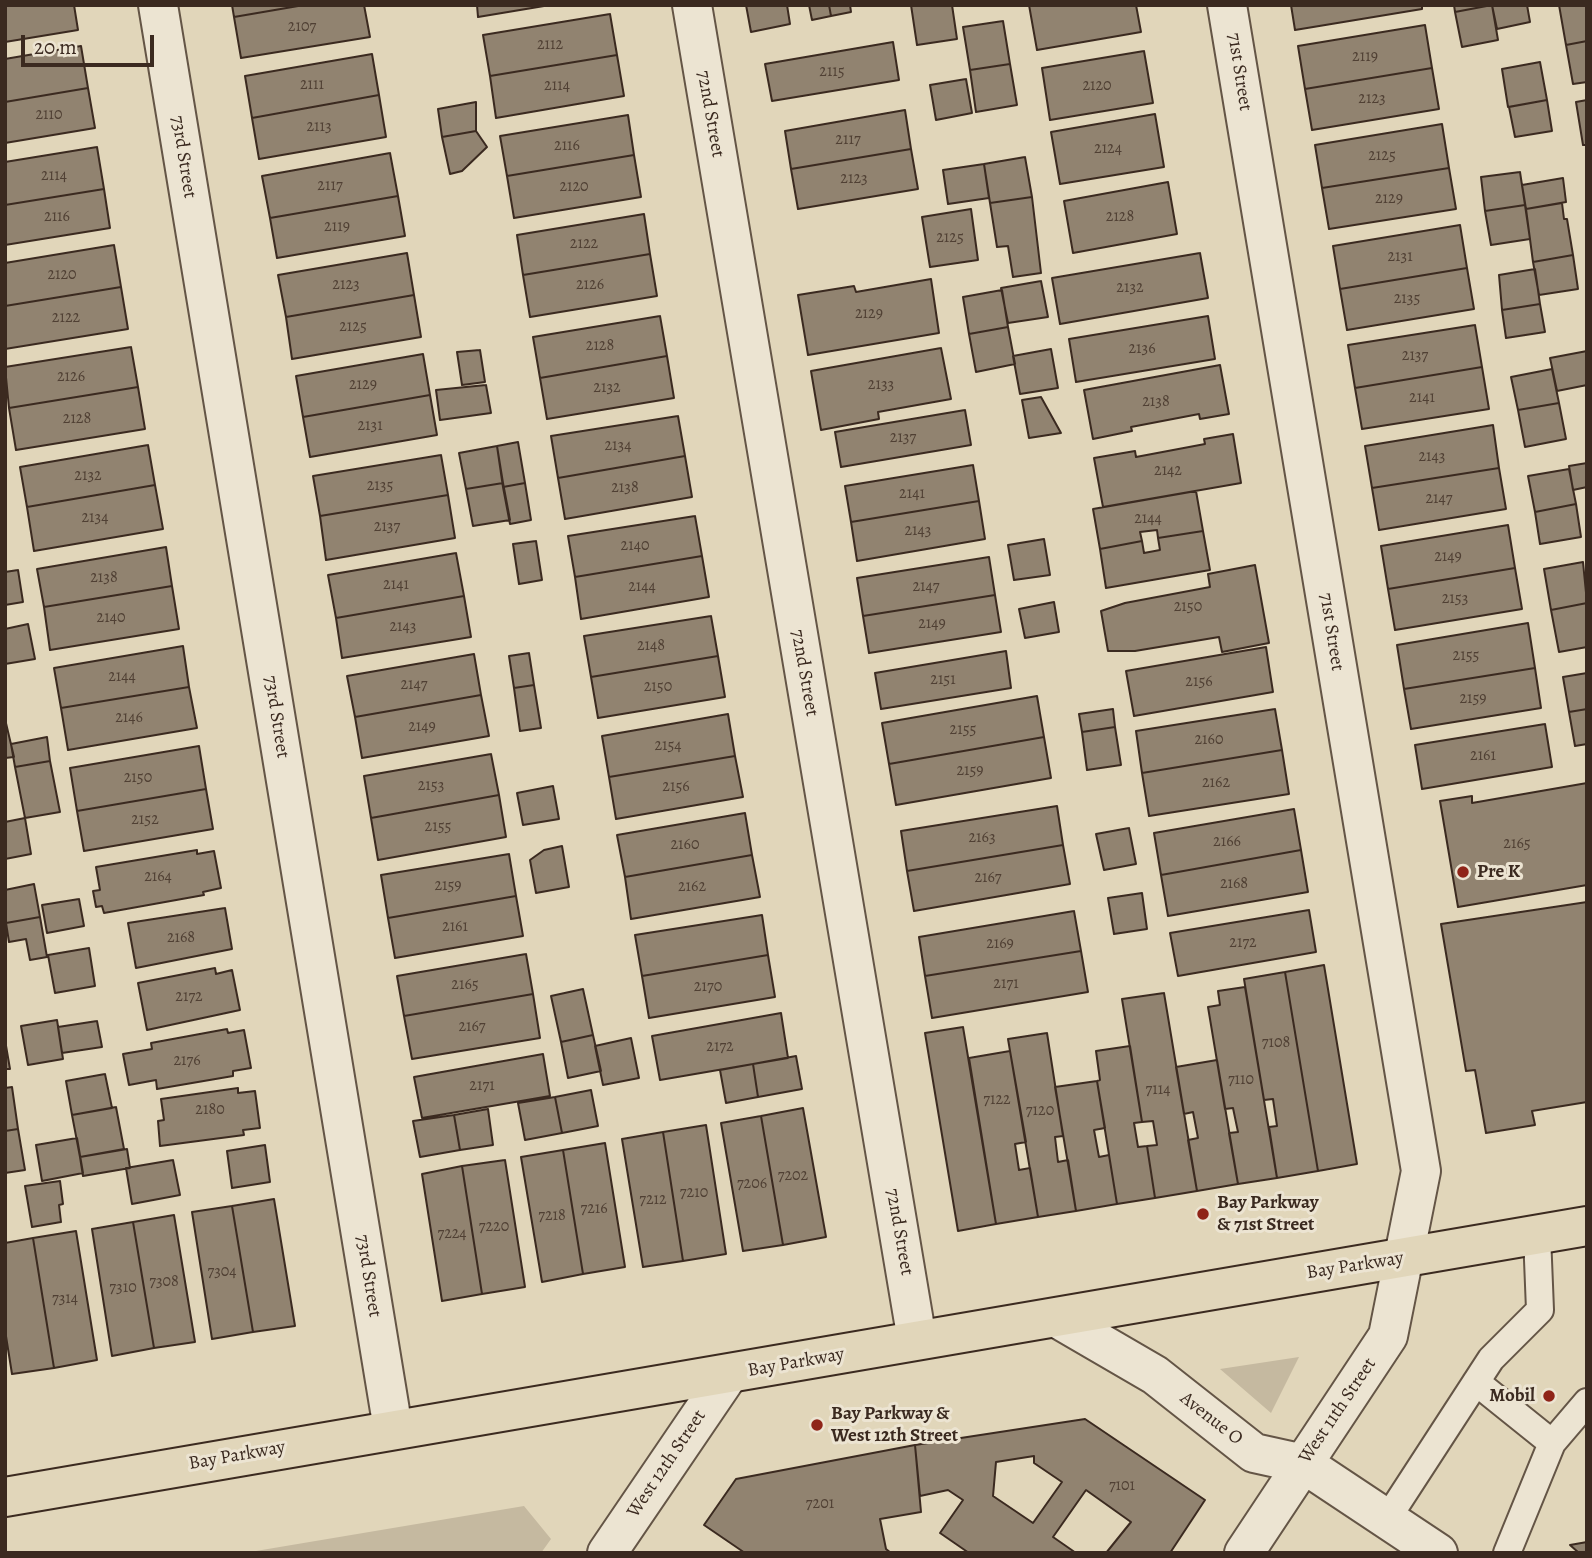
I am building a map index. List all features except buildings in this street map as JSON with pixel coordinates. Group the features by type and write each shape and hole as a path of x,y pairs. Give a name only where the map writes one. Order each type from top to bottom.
{"main road":[{"name":"Bay Parkway","path":"5,1497 1587,1226"}],"street":[{"name":"73rd Street","path":"158,5 393,1429"},
{"name":"72nd Street","path":"692,5 918,1340"},
{"name":"71st Street","path":"1227,5 1421,1171 1405,1258"},
{"name":"West 11th Street","path":"1244,1553 1388,1336 1405,1258"},
{"name":"Avenue O","path":"1057,1318 1155,1376 1254,1453 1304,1464 1438,1553"},
{"name":"West 12th Street","path":"607,1553 729,1375"}],"lane":[{"path":"1387,1519 1491,1359 1540,1310 1537,1235"},
{"path":"1476,1382 1552,1443"},
{"path":"1507,1553 1552,1443 1587,1402"}],"shaded area":[{"path":"1299,1357 1271,1413 1220,1369"},
{"path":"524,1506 551,1539 541,1553 244,1553"}],"place":[{"name":"Pre K","path":"1463,872"},
{"name":"Bay Parkway & 71st Street","path":"1203,1214"},
{"name":"Mobil","path":"1549,1396"},
{"name":"Bay Parkway & West 12th Street","path":"817,1425"}]}
